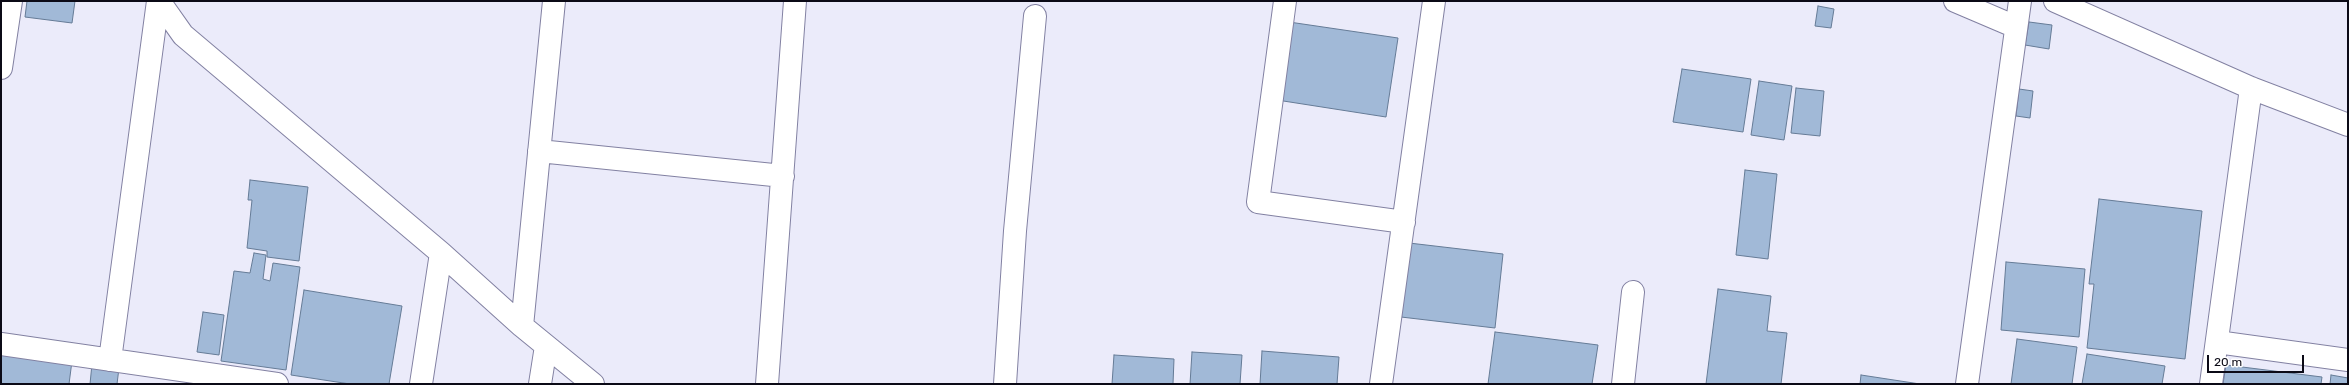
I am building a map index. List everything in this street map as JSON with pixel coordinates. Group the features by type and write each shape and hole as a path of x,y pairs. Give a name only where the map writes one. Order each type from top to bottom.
{"street":[{"path":"1,68 11,1"},
{"path":"159,1 182,35 441,253 522,326 593,384"},
{"path":"110,360 159,1"},
{"path":"522,326 554,1"},
{"path":"767,384 783,176 794,1"},
{"path":"1285,1 1258,202 1404,222"},
{"path":"1381,384 1434,1"},
{"path":"1955,1 2016,27"},
{"path":"1967,384 2020,1"},
{"path":"2055,1 2252,88 2348,125"},
{"path":"1005,384 1015,231 1035,16"},
{"path":"2211,384 2252,88"},
{"path":"539,151 783,176"},
{"path":"421,384 441,253"},
{"path":"1623,384 1633,292"},
{"path":"2217,342 2348,360"},
{"path":"1,344 277,384"},
{"path":"540,384 546,346"}],"building":[{"path":"27,1 75,1 72,23 25,17"},
{"path":"1818,6 1834,9 1831,28 1815,26"},
{"path":"1289,22 1398,38 1386,117 1277,100"},
{"path":"2029,22 2052,25 2049,49 2025,45"},
{"path":"1682,69 1751,79 1743,132 1673,122"},
{"path":"1759,81 1792,86 1784,140 1751,135"},
{"path":"1796,88 1824,91 1820,136 1791,133"},
{"path":"2019,89 2033,91 2030,118 2016,116"},
{"path":"1745,170 1777,174 1768,259 1736,255"},
{"path":"250,180 308,187 299,261 267,257 267,251 247,248 252,200 248,200"},
{"path":"2099,199 2202,211 2185,359 2087,348 2094,284 2089,284"},
{"path":"1409,243 1503,254 1495,328 1401,317"},
{"path":"254,253 266,255 263,279 270,281 273,263 300,267 286,370 221,361 234,271 250,273"},
{"path":"2006,262 2085,269 2079,337 2001,330"},
{"path":"1718,289 1771,296 1767,331 1787,333 1781,384 1706,384"},
{"path":"304,290 402,306 389,384 350,384 291,375"},
{"path":"203,312 224,315 219,355 197,352"},
{"path":"1495,332 1598,345 1592,384 1488,384"},
{"path":"2017,339 2077,347 2072,384 2011,384"},
{"path":"1262,351 1339,357 1337,384 1260,384"},
{"path":"1192,352 1242,355 1240,384 1190,384"},
{"path":"1,354 72,361 69,384 1,384"},
{"path":"2087,354 2165,366 2162,384 2082,384"},
{"path":"1114,355 1174,359 1173,384 1112,384"},
{"path":"92,364 119,368 117,384 90,384"},
{"path":"2226,365 2322,377 2321,384 2223,384"},
{"path":"1861,375 1920,384 1860,384"},
{"path":"2331,375 2348,378 2348,384 2330,384"}]}
